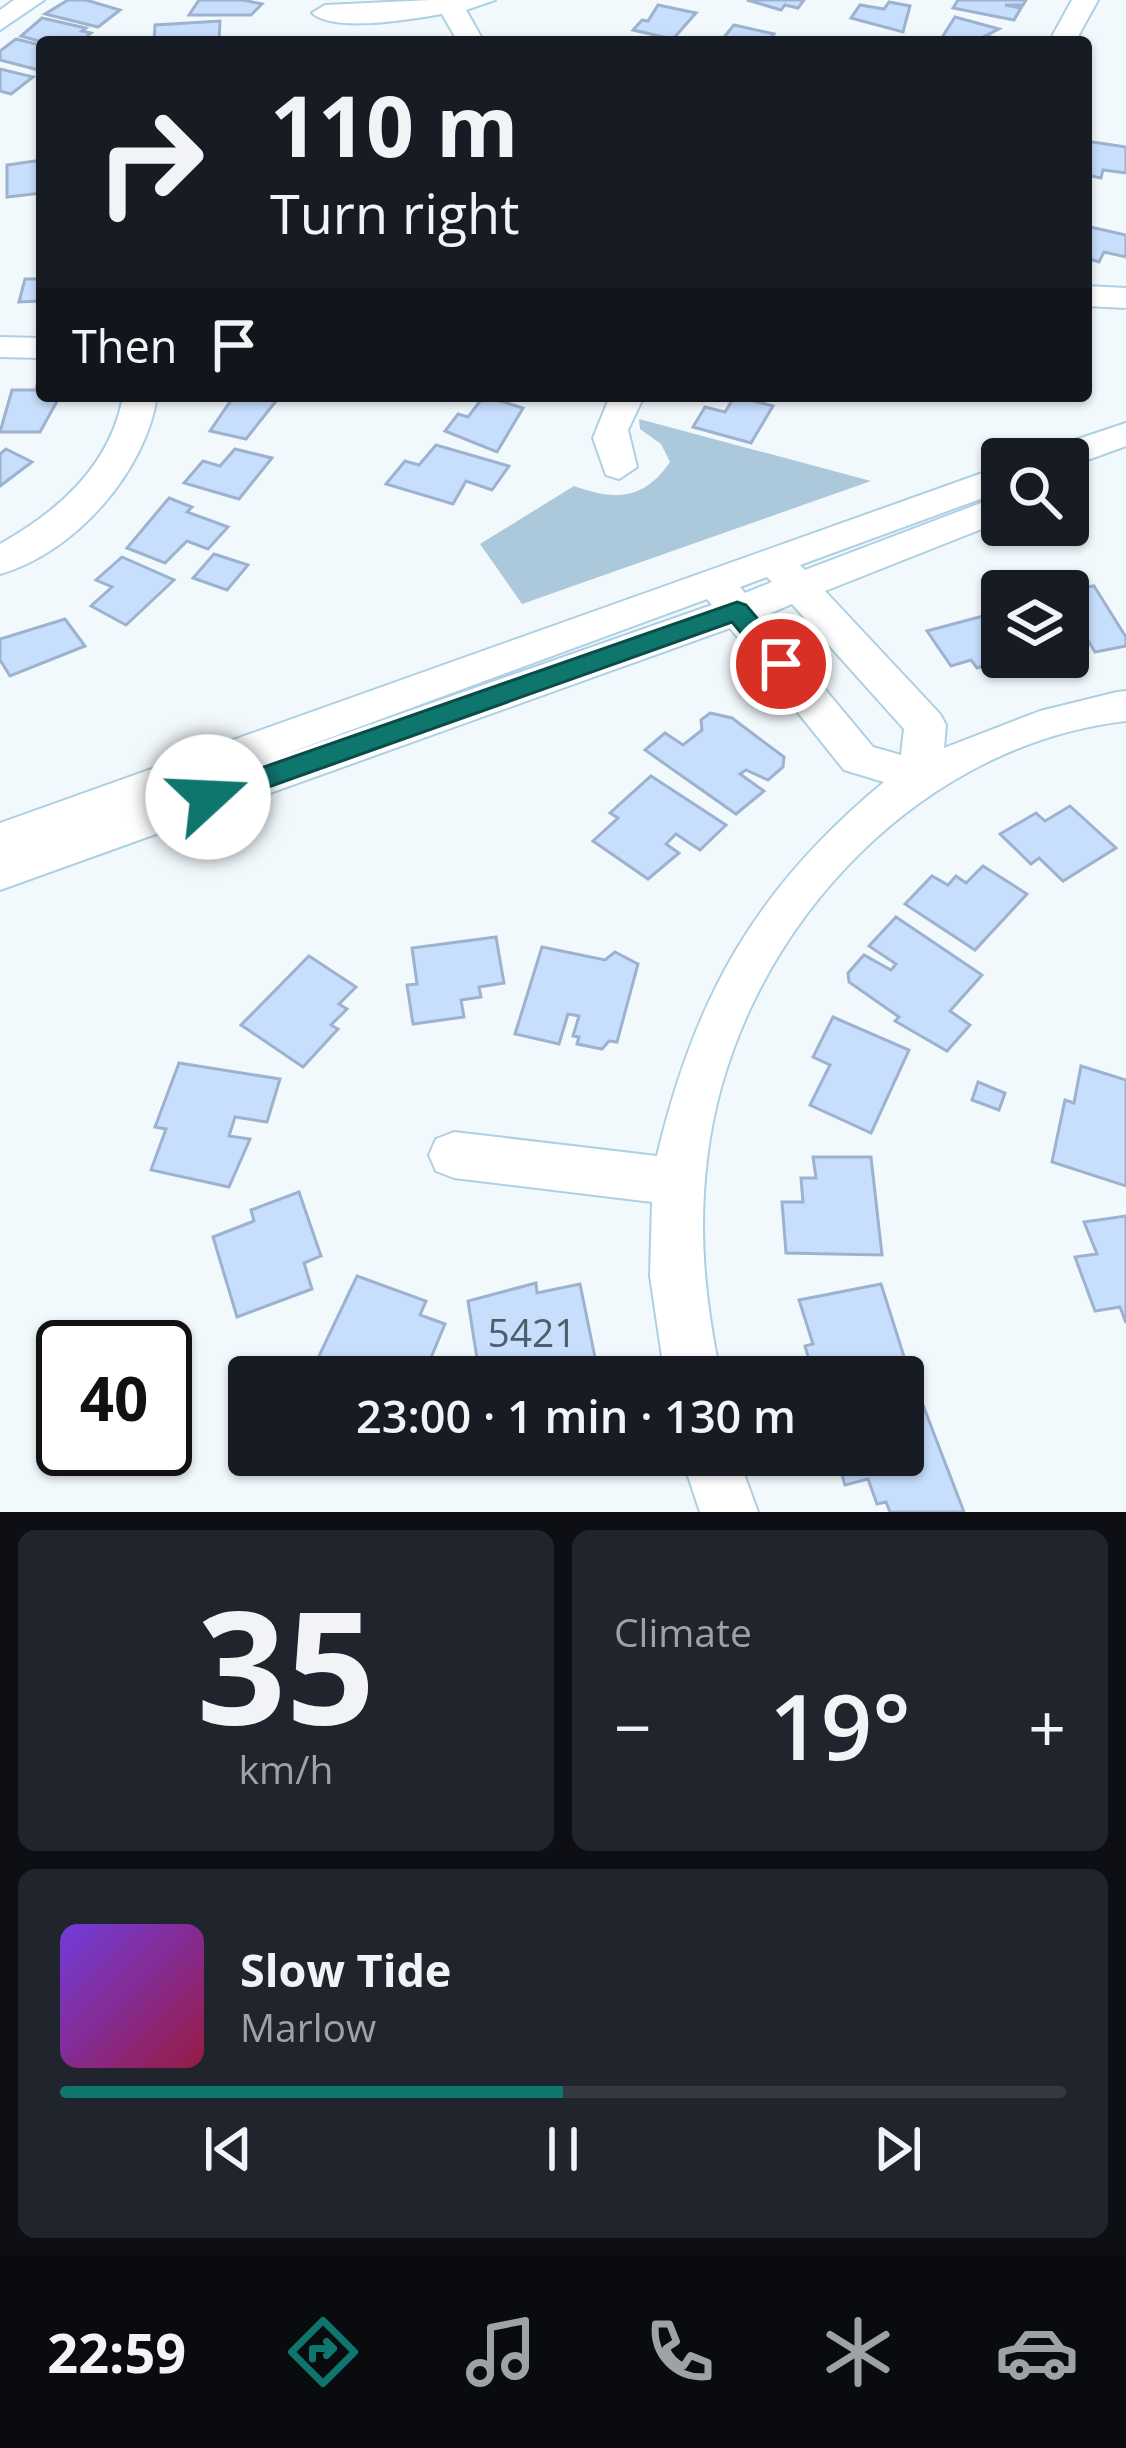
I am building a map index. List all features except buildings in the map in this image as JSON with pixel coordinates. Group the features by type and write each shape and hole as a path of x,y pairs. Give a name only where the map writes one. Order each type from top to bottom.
{"street":[{"path":"0,22 31,0"},
{"path":"325,13 391,14 482,0"},
{"path":"1065,36 1085,0"},
{"path":"448,2 468,36"},
{"path":"1092,296 1126,298"},
{"path":"0,346 36,349"},
{"path":"0,561 59,523 128,447 139,402"},
{"path":"620,467 608,445 610,422 623,402"},
{"path":"1089,447 1126,434"},
{"path":"1089,475 1126,461"},
{"path":"0,872 786,574 981,487"},
{"path":"786,574 981,514"},
{"path":"786,574 925,725 920,777"},
{"path":"726,597 859,759 920,777"},
{"path":"0,841 726,597"},
{"path":"690,1356 675,1242 680,1182 700,1076 736,988 774,918 838,843 920,777 962,752 1010,733 1126,706"},
{"path":"454,1155 680,1182"},
{"path":"717,1476 730,1512"}],"shaded area":[{"path":"639,419 871,481 522,604 480,544 574,486 616,495 650,484 670,462 661,444 640,429"}],"route":[{"path":"208,797 737,611 781,664"}]}
